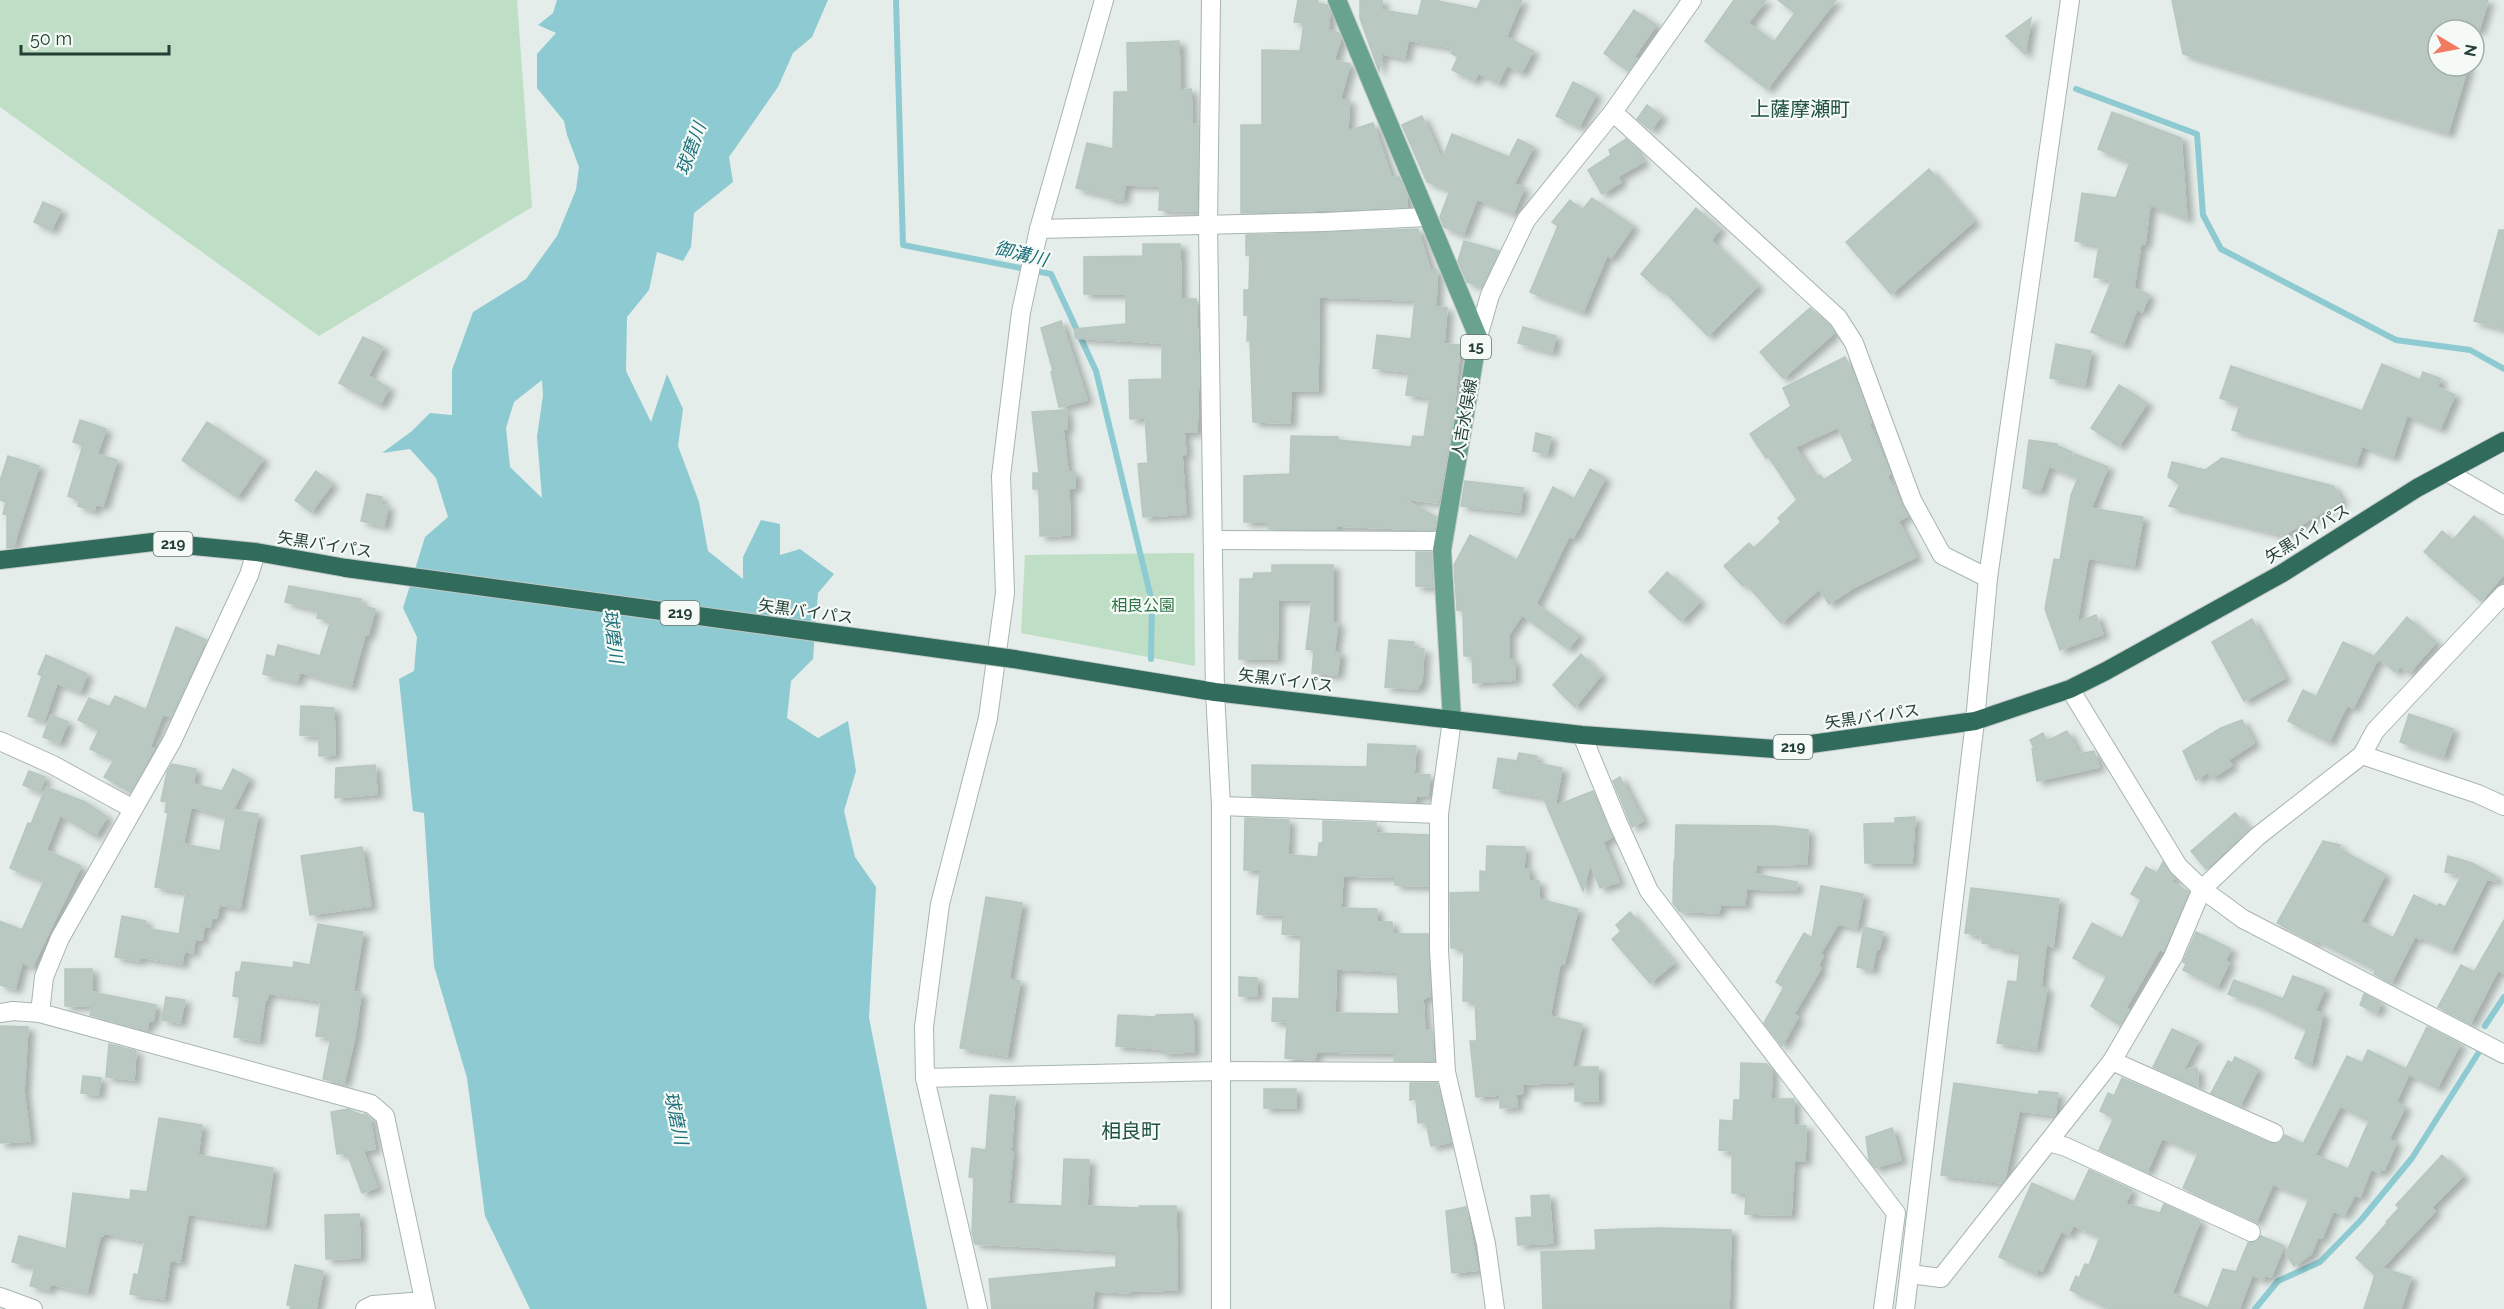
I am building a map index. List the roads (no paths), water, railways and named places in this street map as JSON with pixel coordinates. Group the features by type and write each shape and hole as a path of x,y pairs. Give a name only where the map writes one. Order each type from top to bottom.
{"highway":[{"name":"矢黒バイパス","path":"0,560 153,542 256,552 346,568 1014,659 1215,692 1582,735 1775,749 1975,721 2070,689 2281,573 2446,472 2504,441"}],"main road":[{"name":"15","path":"1337,0 1478,337"},
{"name":"人吉水俣線","path":"1452,720 1442,550 1478,337"}],"street":[{"path":"978,1309 925,1078 924,1027 940,904 988,718 1005,593 1001,476 1021,312 1039,229 1104,0"},
{"path":"1210,0 1208,224 1215,692 1221,806 1221,1309"},
{"path":"1478,337 1490,294 1526,220 1613,112 1692,0"},
{"path":"1905,1309 1975,721 1988,578 2070,0"},
{"path":"1613,112 1838,318 1854,343 1912,500 1942,555 1988,578"},
{"path":"1039,229 1325,222 1426,217"},
{"path":"2446,472 2504,505"},
{"path":"1213,540 1443,541"},
{"path":"40,1013 44,977 60,938 172,741 249,575 256,552"},
{"path":"1910,1274 1941,1278 2112,1061 2173,957 2202,889 2258,836 2362,755 2375,731 2504,594"},
{"path":"2070,689 2178,866 2202,889 2243,919 2504,1054"},
{"path":"1452,720 1439,814 1439,950 1446,1072 1486,1244 1495,1309"},
{"path":"1582,735 1649,891 1896,1213 1883,1309"},
{"path":"0,741 53,765 133,809"},
{"path":"2362,755 2478,794 2504,806"},
{"path":"1221,806 1439,814"},
{"path":"0,1013 13,1011 40,1013 370,1104 385,1116 425,1305 374,1305 365,1309"},
{"path":"2112,1061 2274,1133"},
{"path":"925,1078 1220,1071 1446,1072"},
{"path":"2049,1142 2066,1147 2251,1232"},
{"path":"0,1297 33,1309"}],"water":[{"name":"球磨川","path":"557,0 828,0 812,37 793,53 778,87 729,157 733,182 694,213 691,247 683,261 657,252 649,290 627,317 626,371 651,422 667,374 683,409 678,446 699,502 708,551 743,579 743,557 761,520 780,524 780,555 800,549 834,574 818,593 813,659 791,681 787,718 818,738 848,721 856,771 844,811 855,857 876,887 869,1018 927,1309 530,1309 485,1216 467,1078 434,966 424,813 413,811 399,679 414,671 417,637 403,608 425,537 448,517 436,478 410,449 382,453 412,431 430,413 452,415 452,370 473,312 526,279 557,236 576,190 579,167 564,121 537,88 537,54 556,33 538,25 553,13","holes":["542,380 543,395 537,437 542,498 510,467 506,428 514,402"]}],"waterway":[{"name":"御溝川","path":"896,0 903,245 1051,274 1096,371 1152,602 1151,659"},
{"path":"2076,89 2197,134 2203,215 2221,249 2396,340 2470,350 2504,369"},
{"path":"2485,1026 2504,997"},
{"path":"2255,1309 2278,1281 2320,1262 2361,1220 2412,1158 2479,1052"}],"district":[{"name":"上薩摩瀬町","path":"1800,109"},
{"name":"相良町","path":"1131,1131"}],"park label":[{"name":"相良公園","path":"1143,605"}]}
